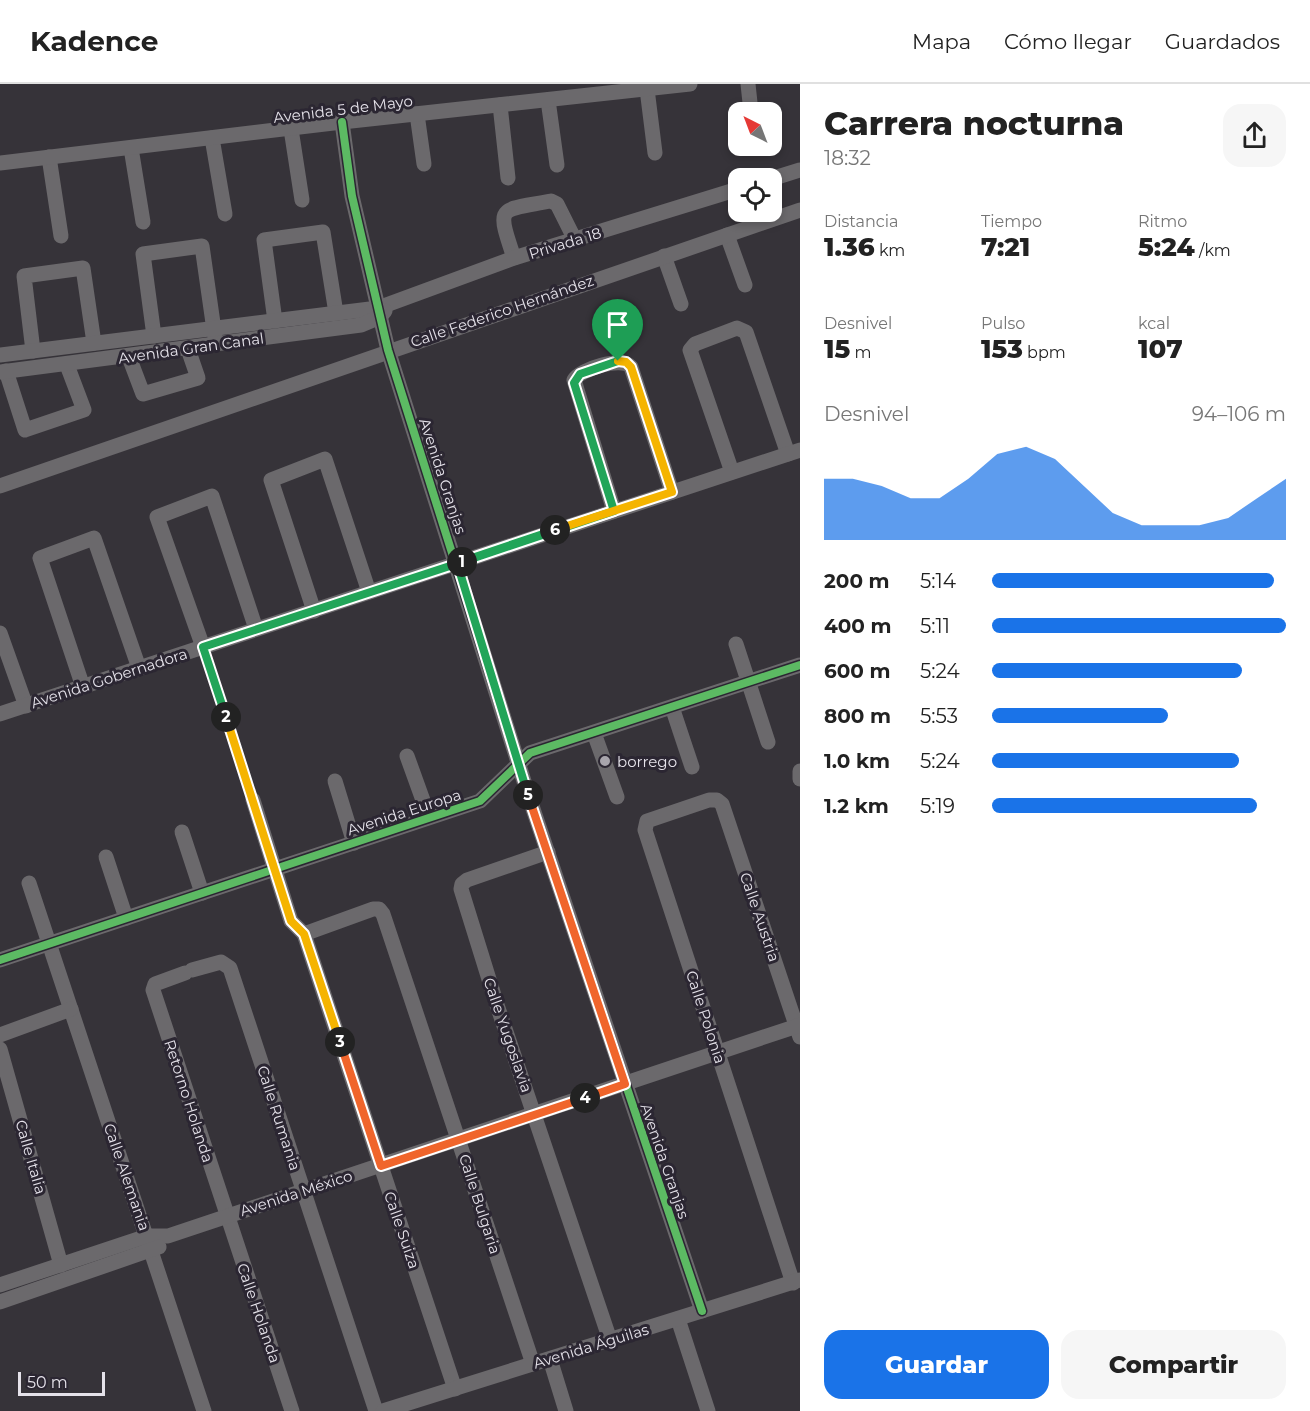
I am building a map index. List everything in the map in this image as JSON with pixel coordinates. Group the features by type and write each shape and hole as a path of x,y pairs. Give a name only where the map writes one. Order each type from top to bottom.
{"street":[{"name":"Avenida 5 de Mayo","path":"0,163 342,122 690,84"},
{"path":"748,84 750,102"},
{"path":"647,89 655,153"},
{"path":"548,100 557,165"},
{"path":"500,105 508,178"},
{"path":"417,114 424,164"},
{"name":"Avenida Granjas","path":"342,122 352,196 388,350 518,762 702,1311"},
{"path":"291,129 302,200"},
{"path":"213,138 225,214"},
{"path":"131,148 143,222"},
{"path":"49,157 61,236"},
{"path":"782,176 800,170"},
{"name":"Privada 18","path":"379,313 393,302 514,258 728,192"},
{"path":"514,258 502,222 503,214 509,209 551,201 557,204 575,240"},
{"name":"Calle Federico Hernández","path":"0,486 388,350 800,210"},
{"path":"275,321 264,240 323,232 336,313"},
{"path":"727,235 745,285"},
{"path":"154,336 143,254 202,246 216,344"},
{"path":"664,256 681,304"},
{"path":"33,351 24,276 83,267 94,343"},
{"name":"Avenida Gran Canal","path":"0,355 336,313 379,313"},
{"name":"Avenida Gran Canal","path":"3,371 67,365 361,325 379,313"},
{"path":"732,472 690,350 694,344 737,328 746,332 794,452"},
{"path":"129,357 143,394 198,378 188,349"},
{"path":"614,511 574,383 580,374 618,361 626,362 631,367 672,492"},
{"path":"3,371 25,430 84,410 67,365"},
{"name":"Avenida Gobernadora","path":"0,714 794,452"},
{"path":"314,610 271,480 325,459 369,592"},
{"path":"203,647 157,517 212,496 256,629"},
{"path":"83,687 40,558 94,538 139,668"},
{"path":"0,633 26,706"},
{"path":"736,644 768,742"},
{"name":"Avenida Europa","path":"0,960 485,799 518,762 530,753 800,665"},
{"path":"672,707 692,768"},
{"path":"594,732 617,796"},
{"path":"407,756 429,817"},
{"path":"800,771 800,779"},
{"path":"335,781 354,843"},
{"name":"Calle Suiza","path":"253,800 291,921 304,934 455,1389"},
{"name":"Calle Polonia","path":"717,800 709,800 651,819 645,826 718,1053 796,1282"},
{"name":"Calle Austria","path":"717,800 722,804 799,1030"},
{"path":"182,832 202,893"},
{"name":"Calle Yugoslavia","path":"548,852 468,880 461,889 497,1005 536,1114 610,1340"},
{"path":"106,857 126,918"},
{"name":"Calle Alemania","path":"29,883 204,1411"},
{"name":"Calle Bulgaria","path":"304,934 379,909 382,914 533,1364"},
{"name":"Calle Rumania","path":"153,986 215,963 225,963 230,968 376,1411"},
{"name":"Retorno Holanda","path":"153,986 226,1216"},
{"path":"0,1035 71,1009"},
{"name":"Avenida México","path":"0,1285 61,1265 150,1244 164,1244 168,1236 226,1216 718,1053 799,1030"},
{"name":"Calle Italia","path":"0,1049 61,1265"},
{"name":"Calle Holanda","path":"226,1216 292,1411"},
{"name":"Avenida México","path":"0,1302 150,1244"},
{"name":"Avenida Águilas","path":"383,1411 420,1406 455,1389 796,1282"},
{"path":"678,1318 708,1411"},
{"path":"549,1359 566,1411"}],"path":[{"path":"203,647 253,800"}],"cycle path":[{"path":"342,122 352,196 388,350 528,794 702,1311"},
{"path":"0,960 480,801 530,753 800,665"}],"place":[{"name":"borrego","path":"605,761"}],"route":[{"path":"618,361 626,362 631,367 672,492 457,563 528,794 625,1084 381,1166 304,934 298,931 291,921 276,868 203,647 614,511 574,383 575,378 580,374 618,361"}]}
